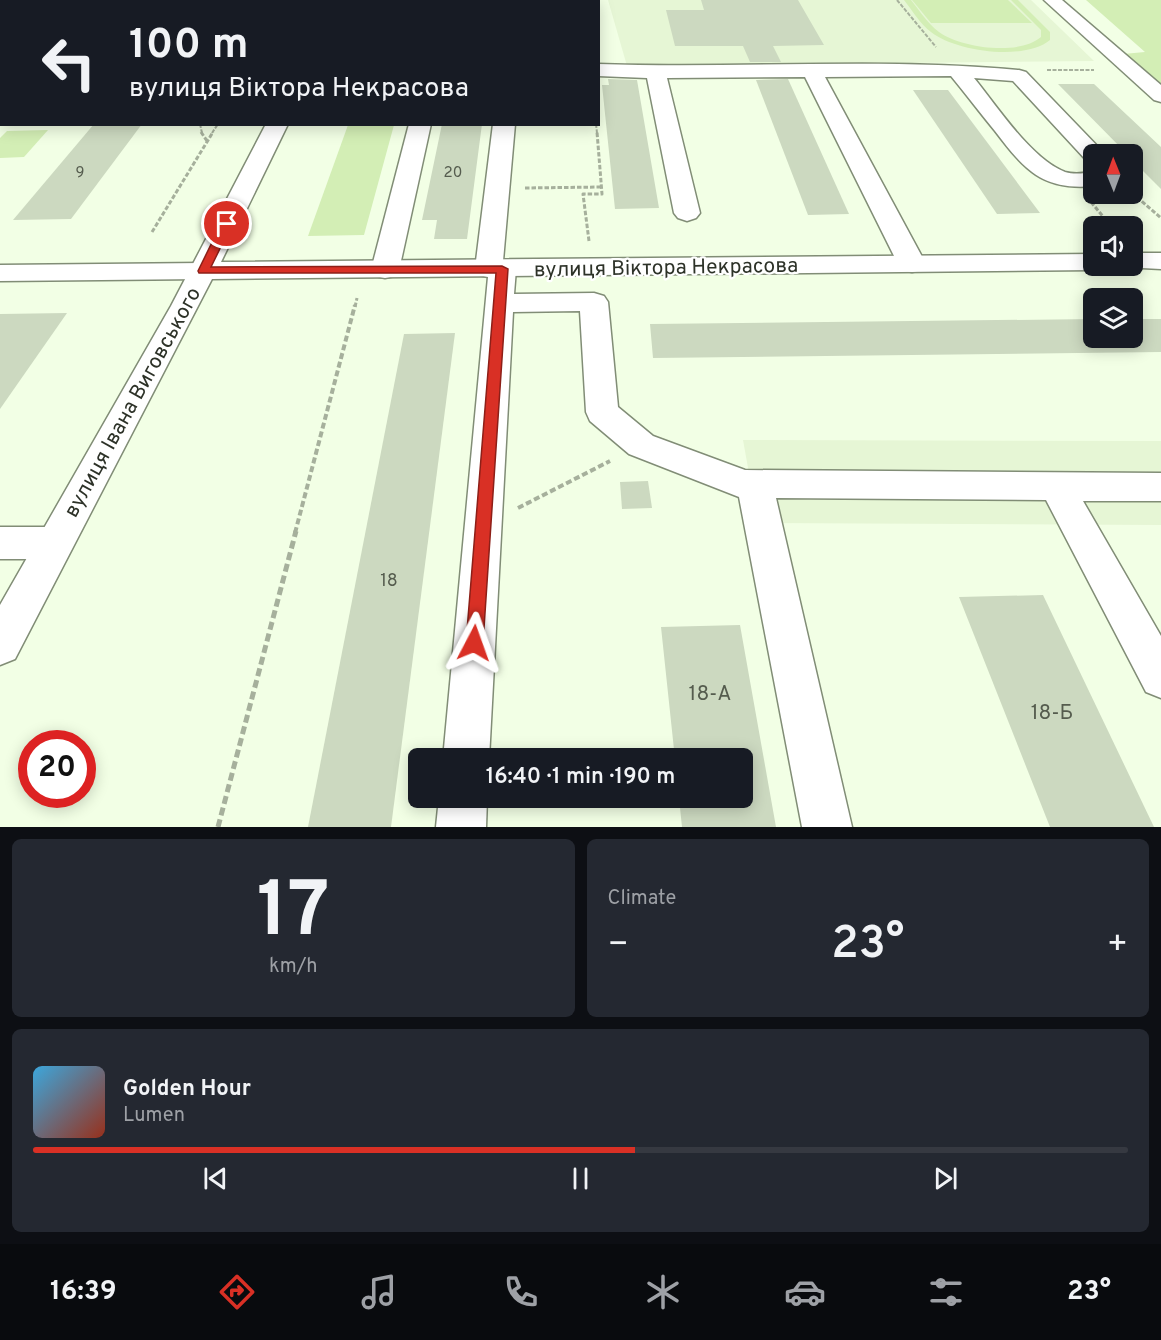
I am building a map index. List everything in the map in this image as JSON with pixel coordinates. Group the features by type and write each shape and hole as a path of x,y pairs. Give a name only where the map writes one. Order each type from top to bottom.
{"main road":[{"path":"1052,0 1161,96"},
{"path":"600,70 656,72 957,70 1019,76 1084,144"},
{"path":"957,70 1030,161 1055,176 1073,181 1083,180"},
{"path":"812,71 912,264"},
{"path":"656,72 687,213"},
{"name":"вулиця Івана Виговського","path":"0,645 203,271 276,126"},
{"path":"385,270 420,126"},
{"path":"467,748 483,526 497,280 498,188 504,126"},
{"path":"1143,261 1161,261"},
{"name":"вулиця Віктора Некрасова","path":"0,273 385,270 497,280 912,264 1083,262"},
{"path":"497,280 594,302 602,412 641,446 743,484 755,486 1161,487"},
{"path":"1056,485 1161,677"},
{"path":"755,486 827,827"},
{"path":"0,543 55,543"},
{"path":"461,827 462,808"}],"path":[{"path":"897,0 957,70"},
{"path":"200,126 207,141"},
{"path":"152,232 217,126"},
{"path":"590,244 583,194 603,194 596,126"},
{"path":"498,188 602,187"},
{"path":"1143,202 1161,218"},
{"path":"218,827 357,298"},
{"path":"483,526 641,446"}],"shaded area":[{"path":"608,0 1031,0 1094,61 627,66"},
{"path":"743,440 1161,441 1161,525 758,523"}],"green space":[{"path":"904,0 911,0 931,25 949,38 975,46 1005,48 1031,43 1041,37 1041,30 1011,0 1018,0 1050,32 1050,40 1039,47 1008,52 957,45 927,29"},
{"path":"912,0 1008,0 1032,23 931,23"},
{"path":"1086,0 1161,0 1161,87 1123,54 1145,52"},
{"path":"348,126 394,126 364,235 308,236"},
{"path":"48,130 24,157 0,158 0,138 7,131"}],"building":[{"path":"701,0 798,0 824,45 773,46 781,62 750,62 743,46 675,46 666,10 704,10"},
{"path":"608,79 637,80 659,208 615,209 602,85 609,85"},
{"path":"788,79 849,214 808,215 756,80"},
{"path":"1058,84 1094,84 1161,147 1161,189 1143,171 1143,144 1117,144"},
{"path":"913,90 948,90 1040,213 997,214"},
{"path":"92,126 141,126 71,219 13,220"},
{"path":"442,126 482,126 467,239 434,239 437,220 422,220"},
{"path":"67,313 0,409 0,314"},
{"path":"1083,319 1083,348 1143,348 1143,319 1161,319 1161,352 653,358 650,324"},
{"path":"455,333 391,827 308,827 404,334"},
{"path":"648,481 652,508 622,509 620,482"},
{"path":"1043,595 1154,827 1050,827 959,597"},
{"path":"740,625 776,827 682,827 680,808 753,808 753,748 674,748 661,627"}],"route":[{"path":"227,224 203,271 502,269 474,643"}]}
